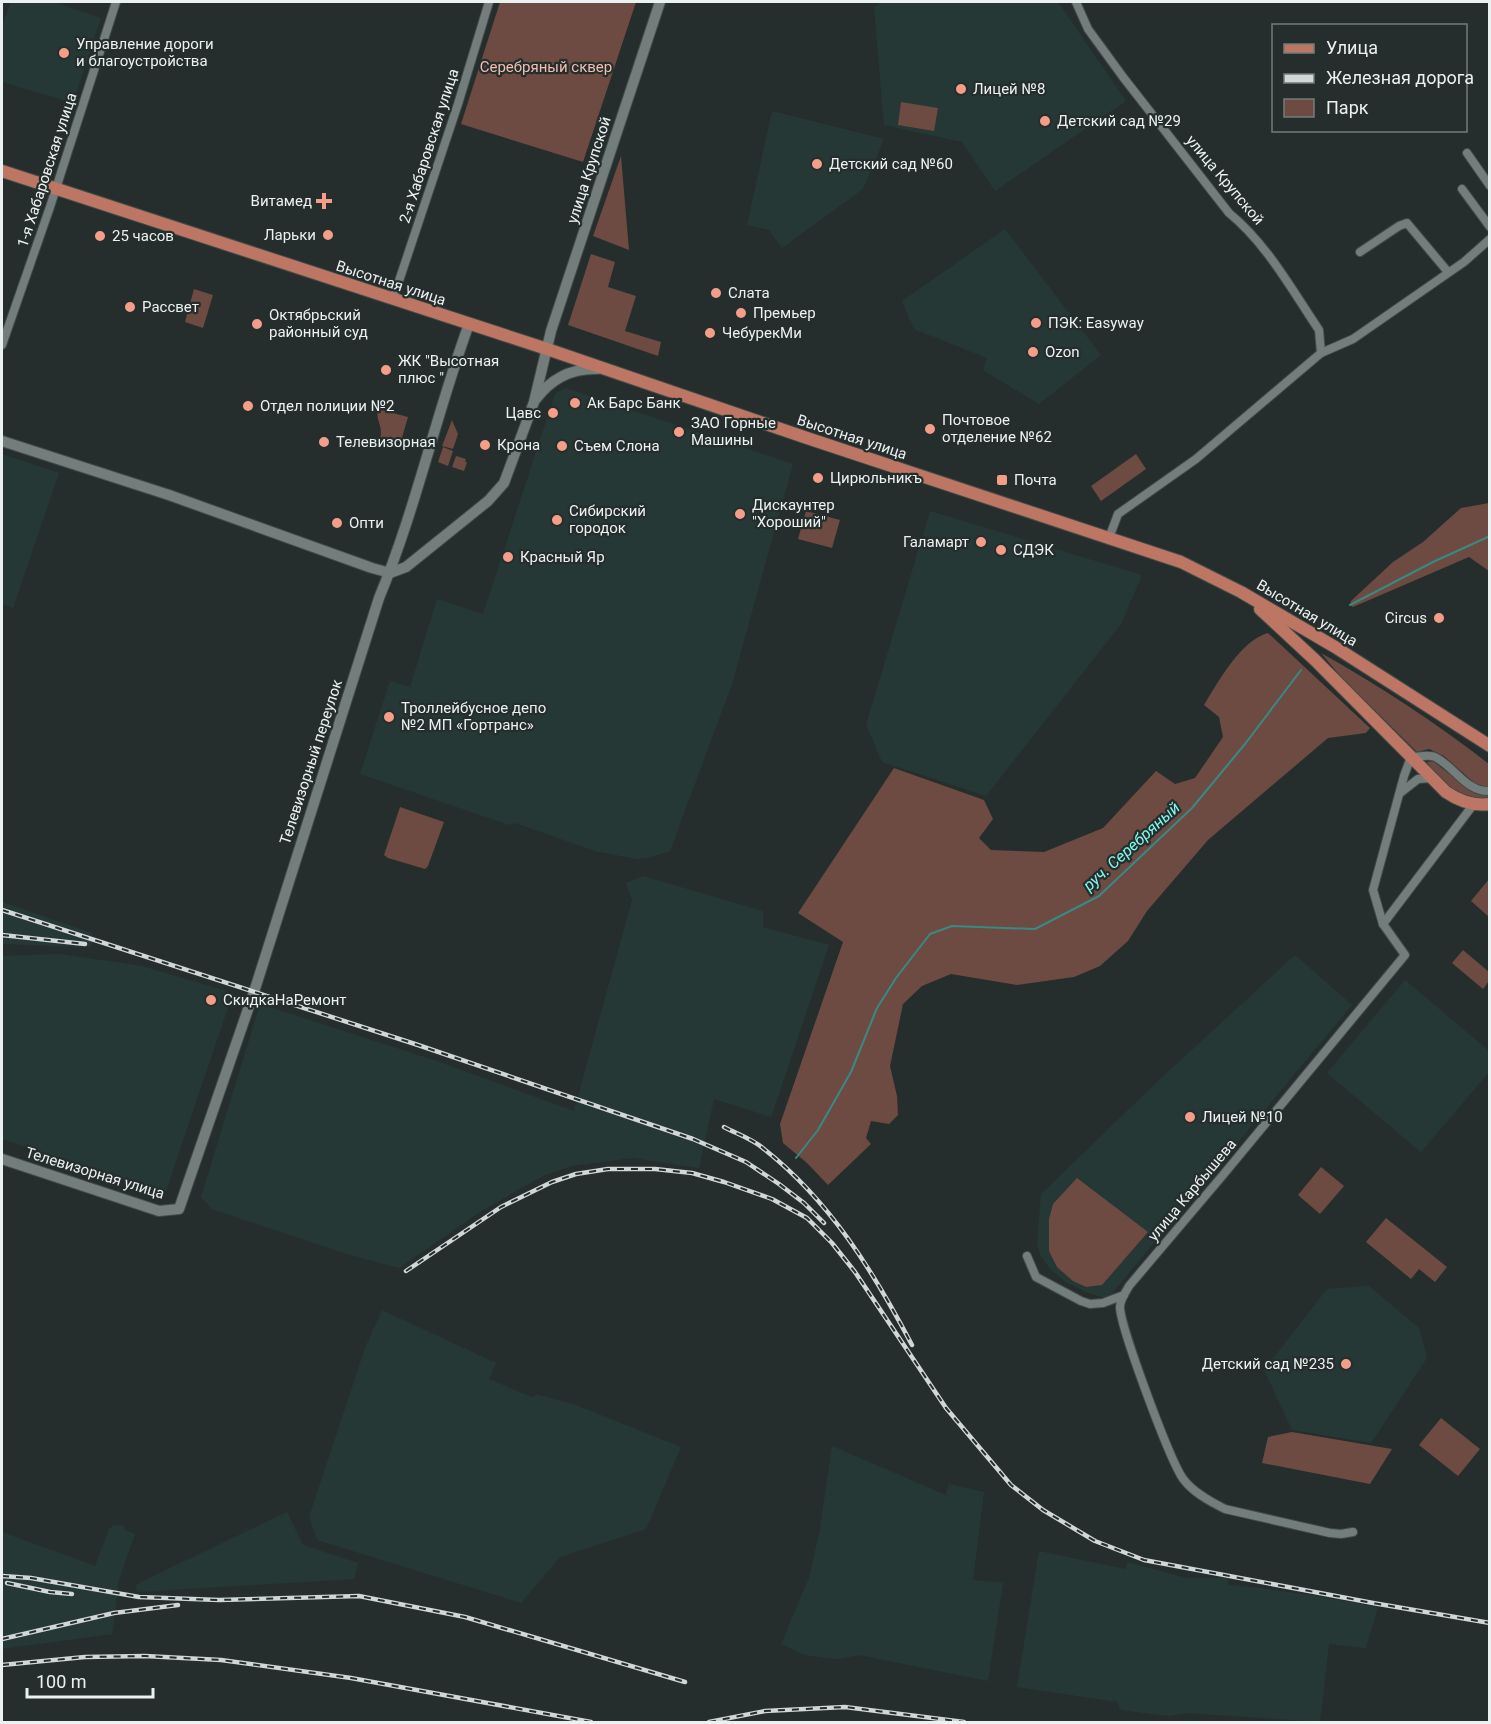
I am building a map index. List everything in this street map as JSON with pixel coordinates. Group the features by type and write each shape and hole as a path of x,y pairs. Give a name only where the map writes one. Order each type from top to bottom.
{"main road":[{"name":"Высотная улица","path":"2,171 547,349 1181,562 1241,592 1335,647 1490,746"},
{"path":"1241,592 1315,660 1431,778 1453,797 1473,805 1490,804"},
{"path":"1468,732 1490,737"}],"street":[{"name":"1-я Хабаровская улица","path":"2,345 56,189 116,2"},
{"name":"2-я Хабаровская улица","path":"393,299 458,104 489,2"},
{"name":"улица Крупской","path":"390,573 406,567 465,521 504,483 534,402 547,349 660,2"},
{"name":"улица Крупской","path":"1076,2 1088,29 1123,77 1229,213 1265,250 1319,330 1321,352"},
{"path":"1467,153 1490,186"},
{"path":"1462,189 1490,227"},
{"path":"1360,252 1407,223 1448,272"},
{"path":"1109,538 1118,514 1196,459 1321,352 1353,339 1448,272 1490,239"},
{"name":"Телевизорный переулок","path":"179,1209 254,992 379,598 390,573 470,324"},
{"path":"534,402 549,384 572,371 582,368 605,369"},
{"path":"2,441 169,495 390,573"},
{"path":"1383,924 1373,890 1411,757 1432,756 1476,789 1483,792 1490,791"},
{"path":"1400,794 1418,779 1431,778"},
{"path":"1383,924 1473,805"},
{"name":"улица Карбышева","path":"1124,1295 1129,1286 1405,955 1383,924"},
{"name":"Телевизорная улица","path":"2,1159 159,1211 179,1209"},
{"path":"1027,1256 1036,1276 1081,1301 1090,1304 1102,1303 1124,1295"},
{"path":"1124,1295 1120,1305 1122,1321 1174,1464 1184,1481 1210,1502 1225,1509 1330,1533 1353,1532"}],"shaded area":[{"path":"11,2 53,2 101,18 73,103 2,82 2,27"},
{"name":"Лицей №8","path":"882,2 1058,2 1126,101 995,191 962,142 884,125 874,7"},
{"name":"Детский сад №60","path":"772,111 884,139 863,189 782,248 769,230 747,225"},
{"path":"1005,229 1101,355 1039,404 983,370 987,358 914,329 902,301"},
{"path":"565,388 793,464 732,684 670,851 648,858 638,859 598,852 515,823 509,825 360,774 390,681 410,687 437,599 483,614 555,394"},
{"path":"2,454 59,473 13,608 2,604"},
{"path":"930,511 1142,575 1121,624 986,796 882,762 866,725"},
{"path":"643,876 763,911 763,927 829,945 771,1117 714,1099 699,1168 633,1158 571,1166 543,1176 483,1210 399,1268 350,1255 212,1209 201,1197 260,1004 437,1061 574,1111 632,900 626,883"},
{"path":"2,902 92,933 91,947 2,944"},
{"path":"60,954 142,966 233,993 165,1194 2,1139 2,956"},
{"name":"Лицей №10","path":"1295,955 1352,1005 1109,1297 1086,1292 1066,1282 1051,1270 1041,1257 1037,1244 1041,1194 1159,1080"},
{"path":"1405,980 1489,1051 1489,1072 1421,1152 1327,1073"},
{"name":"Детский сад №235","path":"1369,1286 1419,1328 1427,1358 1371,1443 1292,1430 1264,1370 1327,1289"},
{"path":"382,1310 496,1363 489,1379 534,1398 536,1394 576,1405 681,1447 646,1529 560,1557 521,1603 317,1540 309,1517 365,1348"},
{"path":"832,1446 946,1495 949,1484 984,1492 973,1580 1003,1583 988,1681 859,1655 838,1659 804,1655 781,1644 809,1578 820,1529"},
{"path":"287,1512 303,1545 358,1563 354,1579 137,1592 136,1585 143,1581"},
{"path":"114,1525 123,1526 125,1530 135,1534 119,1580 112,1634 2,1649 2,1532 95,1566 109,1529"},
{"path":"1039,1551 1125,1569 1127,1562 1186,1578 1228,1578 1228,1585 1317,1596 1378,1607 1366,1648 1329,1644 1320,1722 1188,1713 1169,1716 1120,1710 1118,1702 1017,1687"}],"green space":[{"name":"Серебряный сквер","path":"500,2 636,2 583,162 461,124"},
{"path":"901,102 938,108 934,131 898,125"},
{"path":"621,156 629,250 593,236"},
{"path":"591,254 615,262 608,287 636,296 625,331 661,342 658,356 568,325"},
{"path":"194,289 213,295 203,328 185,322"},
{"path":"378,409 408,417 399,448 379,443 381,428"},
{"path":"452,420 458,434 453,449 442,446"},
{"path":"443,447 453,451 448,466 438,462"},
{"path":"1136,454 1146,469 1101,501 1091,486"},
{"path":"456,456 466,459 464,471 452,467"},
{"path":"1489,503 1489,571 1469,557 1353,607 1350,605 1351,601 1393,562 1423,542 1461,508"},
{"path":"806,511 840,520 832,548 798,539"},
{"path":"1268,633 1370,728 1366,733 1328,738 1208,840 1147,911 1128,941 1100,966 1074,977 1017,985 951,974 922,986 903,1004 890,1066 897,1096 898,1115 889,1124 871,1121 866,1138 871,1144 828,1185 783,1143 780,1124 843,942 798,913 894,768 984,800 993,819 979,838 991,850 1044,852 1103,828 1156,771 1175,784 1195,778 1223,737 1219,717 1204,705 1231,663 1249,644"},
{"path":"1321,653 1365,678 1449,734 1489,764 1489,787 1479,787 1444,756 1429,749 1417,752 1341,677"},
{"path":"1433,761 1471,791 1489,796 1489,799 1471,797 1453,789 1438,777 1427,762"},
{"path":"400,807 444,822 425,869 384,855"},
{"path":"1489,879 1489,917 1471,901"},
{"path":"1463,950 1489,972 1489,981 1483,989 1452,963"},
{"path":"1321,1167 1344,1186 1320,1214 1298,1195"},
{"path":"1077,1178 1148,1232 1102,1285 1086,1287 1073,1281 1057,1267 1049,1251 1049,1219 1053,1204"},
{"path":"1386,1218 1447,1267 1435,1282 1419,1269 1411,1279 1366,1242"},
{"path":"1441,1418 1480,1449 1458,1476 1419,1445"},
{"path":"1292,1432 1392,1449 1370,1484 1262,1463 1268,1437"}],"waterway":[{"name":"руч. Серебряный","path":"1350,605 1433,562 1490,536"},
{"name":"руч. Серебряный","path":"796,1158 818,1130 851,1072 877,1008 896,978 930,934 952,926 1035,929 1099,896 1192,808 1245,744 1301,670"}],"railway":[{"path":"2,910 418,1045 693,1139 746,1162 804,1203 824,1223"},
{"path":"2,935 85,944"},
{"path":"724,1127 760,1145 788,1169 830,1214 882,1290 912,1345"},
{"path":"406,1271 501,1207 552,1182 576,1174 608,1169 655,1169 692,1173 724,1182 772,1199 807,1218 832,1243 855,1272 946,1408 1011,1485 1043,1510 1095,1541 1144,1560 1490,1623"},
{"path":"2,1576 31,1578 139,1597 219,1600 359,1596 465,1617 685,1682"},
{"path":"7,1583 72,1594"},
{"path":"2,1639 114,1613 178,1605"},
{"path":"2,1665 85,1657 145,1656 221,1660 351,1678 591,1722"},
{"path":"709,1722 765,1711 845,1707 964,1722"}],"place":[{"name":"Управление дороги и благоустройства","path":"64,53"},
{"name":"Лицей №8","path":"961,89"},
{"name":"Детский сад №29","path":"1045,121"},
{"name":"Детский сад №60","path":"817,164"},
{"name":"Витамед","path":"324,201"},
{"name":"Ларьки","path":"328,235"},
{"name":"25 часов","path":"100,236"},
{"name":"Слата","path":"716,293"},
{"name":"Рассвет","path":"130,307"},
{"name":"Премьер","path":"741,313"},
{"name":"ПЭК: Easyway","path":"1036,323"},
{"name":"Октябрьский районный суд","path":"257,324"},
{"name":"ЧебурекМи","path":"710,333"},
{"name":"Ozon","path":"1033,352"},
{"name":"ЖК \"Высотная плюс \"","path":"386,370"},
{"name":"Ак Барс Банк","path":"575,403"},
{"name":"Отдел полиции №2","path":"248,406"},
{"name":"Цавс","path":"553,413"},
{"name":"Почтовое отделение №62","path":"930,429"},
{"name":"ЗАО Горные Машины","path":"679,432"},
{"name":"Телевизорная","path":"324,442"},
{"name":"Крона","path":"485,445"},
{"name":"Съем Слона","path":"562,446"},
{"name":"Цирюльникъ","path":"818,478"},
{"name":"Почта","path":"1002,480"},
{"name":"Дискаунтер \"Хороший\"","path":"740,514"},
{"name":"Сибирский городок","path":"557,520"},
{"name":"Опти","path":"337,523"},
{"name":"Галамарт","path":"981,542"},
{"name":"СДЭК","path":"1001,550"},
{"name":"Красный Яр","path":"508,557"},
{"name":"Circus","path":"1439,618"},
{"name":"Троллейбусное депо №2 МП «Гортранс»","path":"389,717"},
{"name":"СкидкаНаРемонт","path":"211,1000"},
{"name":"Лицей №10","path":"1190,1117"},
{"name":"Детский сад №235","path":"1346,1364"}]}
